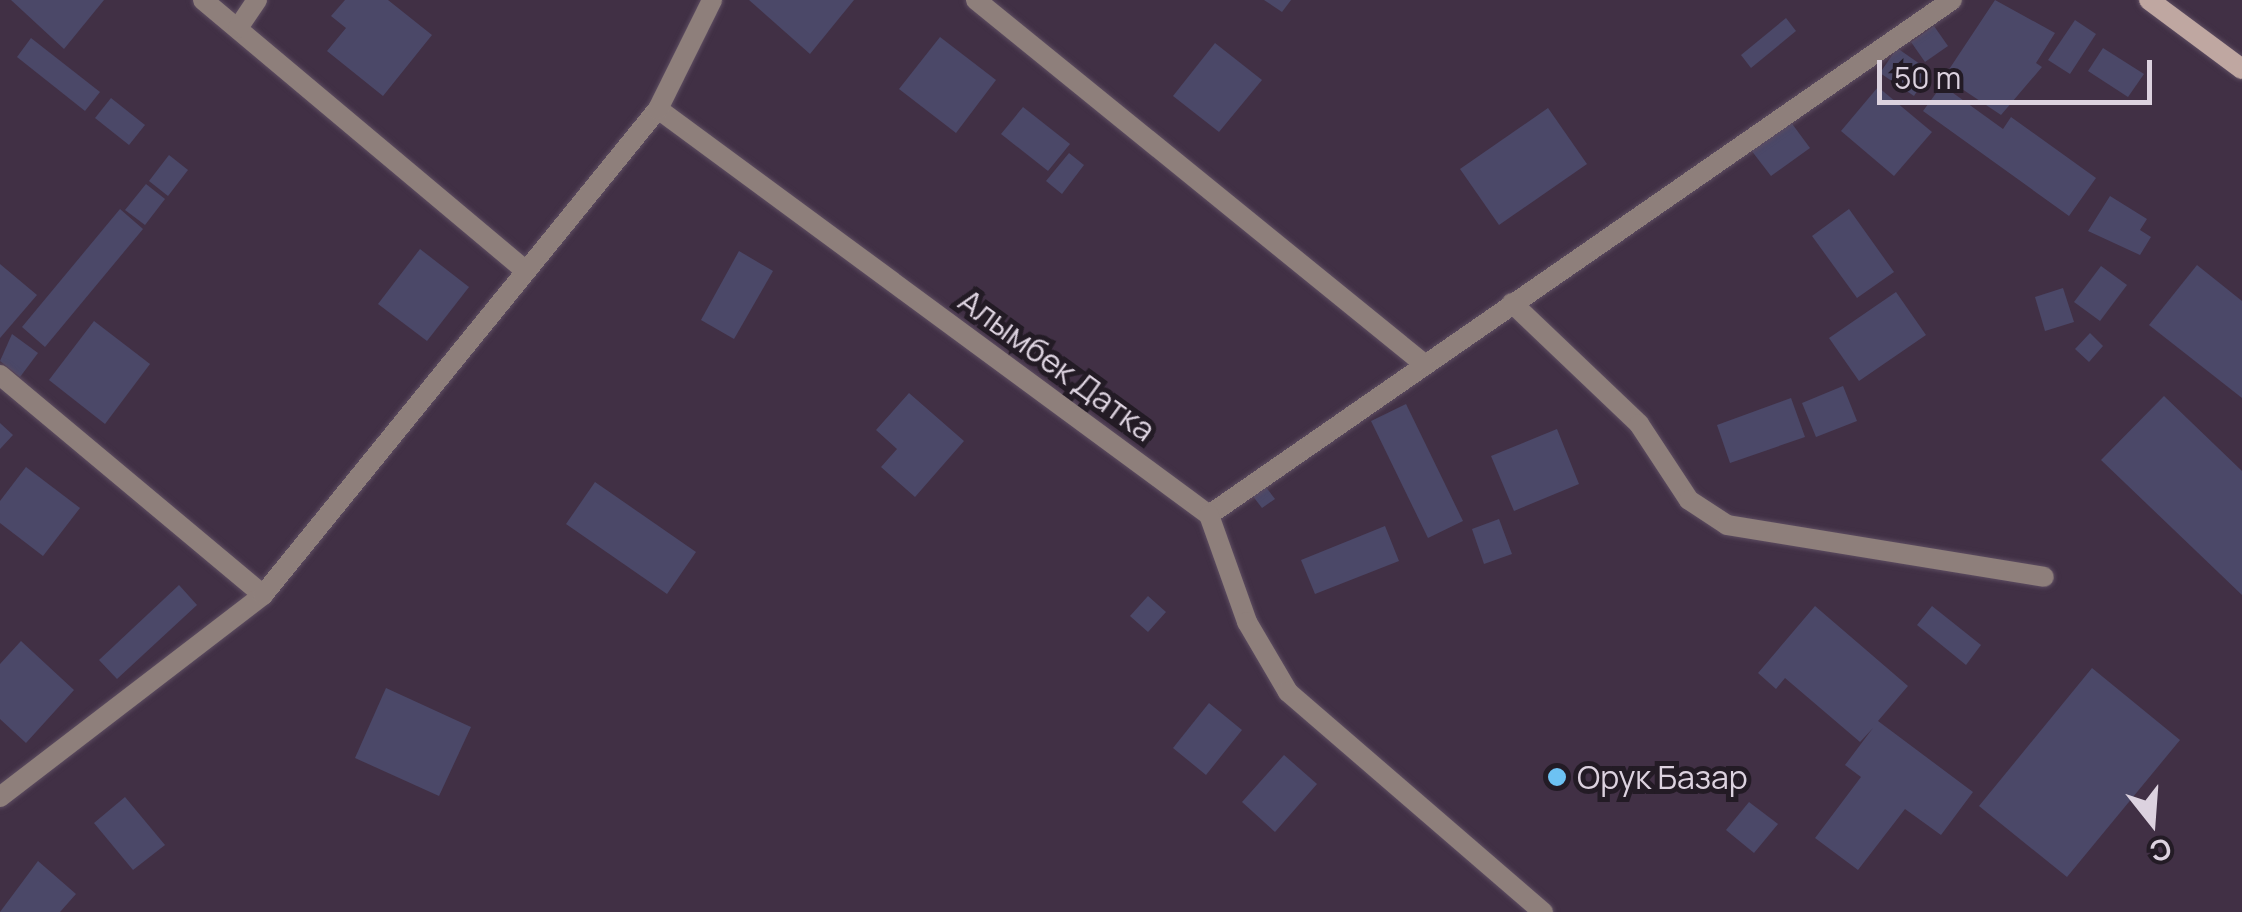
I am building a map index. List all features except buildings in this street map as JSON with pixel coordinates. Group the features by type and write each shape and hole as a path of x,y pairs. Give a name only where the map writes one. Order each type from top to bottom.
{"street":[{"path":"203,0 522,267"},
{"path":"238,28 257,0"},
{"path":"5,784 263,595 522,267 658,109 712,0"},
{"path":"976,0 1424,364"},
{"path":"1543,912 1288,692 1247,622 1210,515 1952,0"},
{"path":"2149,0 2242,69"},
{"name":"Алымбек Датка","path":"658,109 1210,515"},
{"path":"1512,304 1640,424 1690,500 1727,526 2044,577"},
{"path":"0,375 263,595"}],"place":[{"name":"Орук Базар","path":"1557,777"}]}
